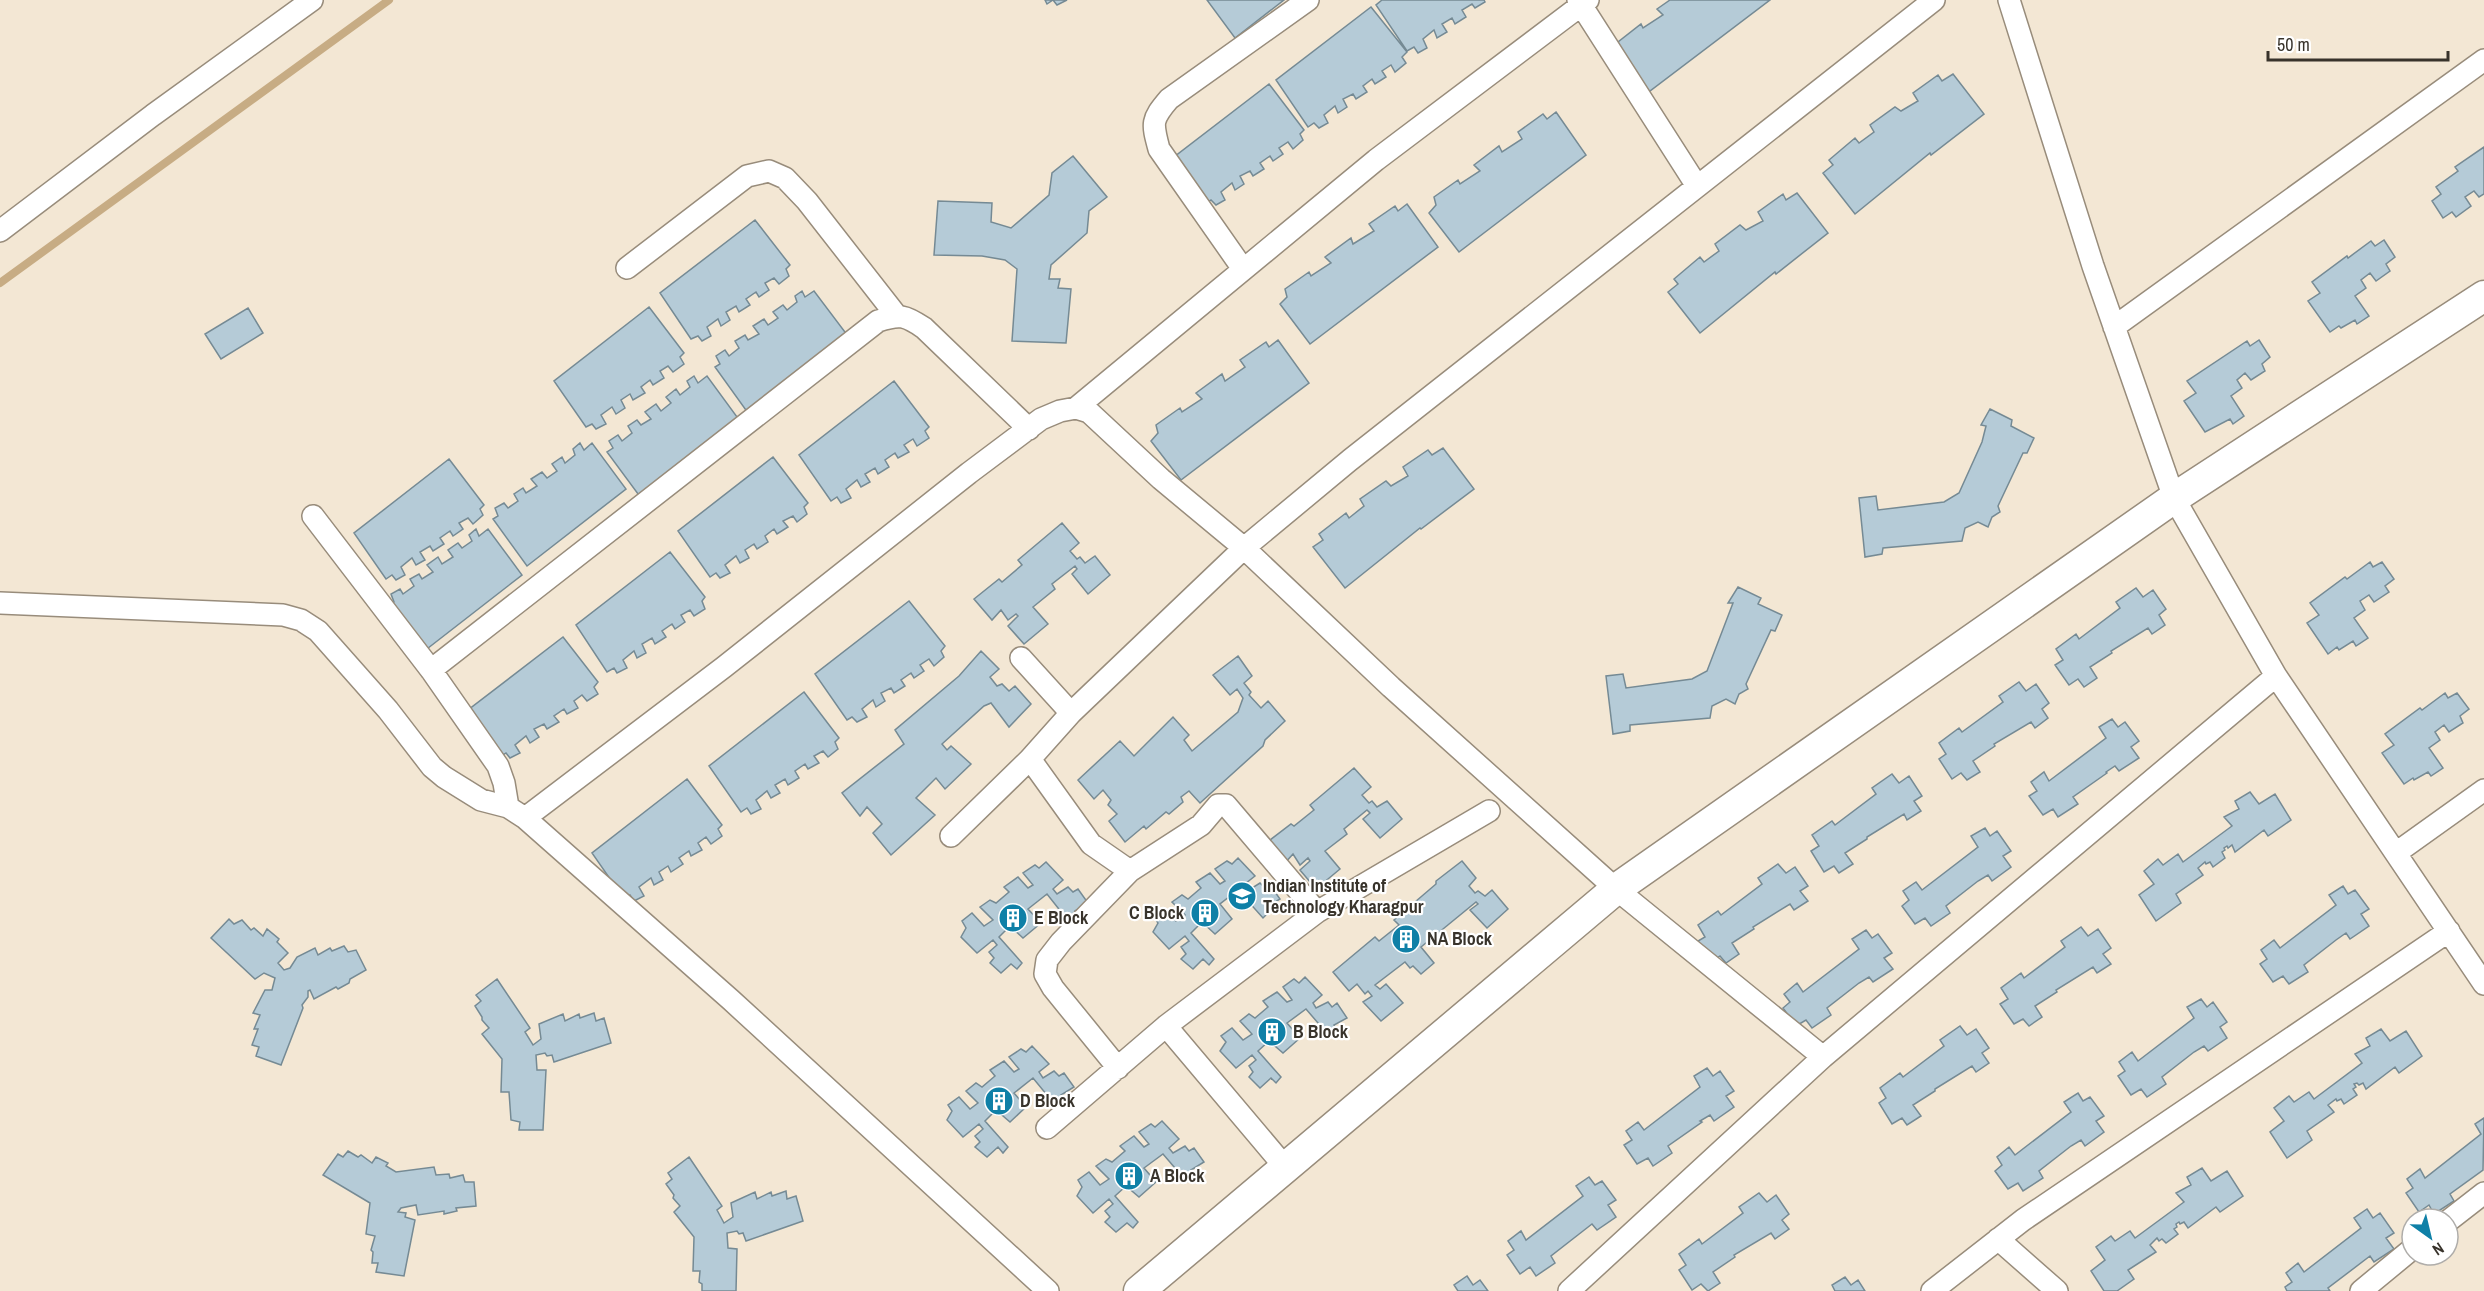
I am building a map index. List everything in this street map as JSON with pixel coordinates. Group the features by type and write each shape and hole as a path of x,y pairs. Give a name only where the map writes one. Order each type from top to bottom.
{"street":[{"path":"0,231 153,115 312,0"},
{"path":"1243,269 1159,149 1154,129 1156,114 1169,99 1308,0"},
{"path":"951,836 1030,759 1071,713 1244,548 1350,460 1934,0"},
{"path":"2009,0 2114,327 2174,498 2276,676 2484,984"},
{"path":"1076,408 1376,160 1582,2 1697,186"},
{"path":"2114,327 2484,60"},
{"path":"627,268 747,176 769,171 785,178 807,201 896,315"},
{"path":"1138,1291 1616,889 2174,498 2484,296"},
{"path":"431,670 878,321 896,315 909,318 924,328 1029,429"},
{"path":"517,812 724,667 969,473 1041,419 1060,411 1076,408 1089,412 1161,479 1244,548 1391,687 1616,889 1823,1057"},
{"path":"312,516 431,670 498,766 517,812"},
{"path":"0,603 283,615 301,620 318,631 343,657 432,767 481,800 517,812 731,1000 1048,1291"},
{"path":"1022,658 1071,713"},
{"path":"1569,1291 1823,1057 2276,676"},
{"path":"1030,759 1091,844 1130,871"},
{"path":"2396,853 2484,790"},
{"path":"1118,1068 1053,988 1046,974 1047,960 1061,942 1130,871 1201,825 1218,805 1226,805 1317,912"},
{"path":"1047,1128 1166,1026 1317,912 1489,811"},
{"path":"1932,1291 1998,1239 2449,931"},
{"path":"1166,1026 1285,1167"},
{"path":"2460,1212 2484,1193"},
{"path":"1998,1239 2057,1291"},
{"path":"2361,1291 2400,1260"}],"building":[{"path":"1053,0 1067,0 1057,5"},
{"path":"1207,0 1284,0 1235,38"},
{"path":"1382,0 1484,0 1485,2 1475,8 1472,4 1462,10 1466,17 1455,24 1452,18 1442,24 1447,32 1437,38 1434,30 1423,39 1427,48 1418,53 1414,47 1407,51 1376,5"},
{"path":"1670,0 1770,0 1642,97 1618,42 1641,24 1643,28 1663,15 1657,9"},
{"path":"1371,7 1407,52 1402,57 1406,63 1395,72 1391,65 1382,71 1386,77 1375,84 1372,79 1363,86 1367,92 1356,99 1353,94 1343,99 1347,107 1338,113 1335,106 1324,115 1328,123 1319,128 1314,123 1308,127 1276,80"},
{"path":"1953,74 1984,114 1931,155 1930,153 1855,214 1823,173 1833,165 1829,160 1855,138 1859,143 1874,132 1870,125 1895,107 1901,111 1918,101 1913,93 1938,75 1942,81"},
{"path":"1269,84 1304,130 1300,134 1303,140 1293,149 1288,142 1279,148 1283,154 1273,161 1270,156 1260,163 1264,169 1253,176 1250,171 1240,176 1244,184 1235,190 1232,183 1221,192 1225,200 1216,205 1211,200 1205,204 1174,157"},
{"path":"1556,112 1586,155 1459,252 1429,213 1436,205 1434,197 1458,180 1460,184 1480,171 1474,165 1499,146 1502,152 1522,139 1518,132 1543,114 1547,119"},
{"path":"2484,147 2484,194 2479,197 2474,191 2465,197 2471,206 2456,217 2452,212 2443,218 2432,201 2441,194 2436,187 2458,171 2455,167"},
{"path":"1073,156 1107,197 1089,211 1087,233 1051,265 1049,279 1060,279 1058,288 1071,289 1066,343 1012,341 1017,269 1005,260 982,256 934,255 938,201 992,203 991,222 1011,228 1049,195 1052,173"},
{"path":"1797,193 1828,233 1776,274 1775,272 1700,333 1668,292 1678,284 1674,279 1700,257 1704,262 1719,251 1715,244 1740,225 1746,230 1763,221 1758,212 1783,194 1786,200"},
{"path":"1407,204 1438,247 1310,344 1280,304 1287,297 1285,289 1309,272 1311,276 1331,263 1325,257 1351,238 1353,244 1374,231 1369,224 1395,206 1398,211"},
{"path":"755,220 790,265 786,269 789,276 779,284 774,278 765,283 769,290 759,297 756,292 746,299 750,305 739,312 736,306 726,312 730,320 721,326 718,319 707,327 711,336 702,341 698,336 691,339 660,293"},
{"path":"2384,240 2395,257 2386,264 2390,271 2376,281 2370,273 2361,280 2366,288 2355,296 2369,316 2357,324 2355,320 2330,332 2308,301 2320,293 2312,282 2371,241 2375,246"},
{"path":"802,291 805,297 814,291 848,336 748,413 715,367 720,364 716,356 725,350 729,356 739,348 735,341 745,335 748,340 759,334 753,326 764,319 768,325 778,318 773,312 783,305 787,310 797,302 795,296"},
{"path":"649,307 684,353 680,357 684,364 673,372 668,366 660,371 664,378 653,385 650,380 641,387 645,393 633,400 630,394 621,400 625,408 616,414 612,407 601,415 606,424 596,429 592,424 586,427 554,381"},
{"path":"248,308 263,333 221,359 205,334"},
{"path":"1278,340 1309,383 1181,480 1151,441 1158,433 1156,425 1180,408 1182,412 1202,399 1196,393 1222,374 1225,381 1245,367 1240,360 1266,342 1269,347"},
{"path":"2259,340 2270,357 2262,364 2265,371 2251,380 2245,373 2237,380 2242,388 2231,396 2244,416 2233,424 2230,419 2205,432 2184,401 2196,393 2187,381 2247,341 2250,346"},
{"path":"694,376 698,383 707,376 740,421 641,498 607,452 613,448 609,441 618,435 622,441 632,433 628,426 637,420 641,425 651,419 645,412 656,404 661,411 671,403 666,397 676,389 680,395 690,387 687,381"},
{"path":"894,381 929,427 925,431 929,438 917,446 913,439 904,445 909,452 898,458 895,453 885,460 889,467 878,474 875,468 865,474 870,482 861,487 857,480 846,489 851,498 841,503 837,497 831,501 799,455"},
{"path":"1990,409 2012,420 2011,426 2034,438 2027,453 2023,453 1998,506 2000,512 1992,517 1988,527 1978,522 1965,528 1962,541 1883,548 1882,554 1865,557 1859,498 1876,496 1878,510 1944,502 1959,493 1982,442 1986,426 1981,425"},
{"path":"580,443 584,450 592,443 626,489 527,566 493,519 498,516 495,508 504,503 508,508 518,501 514,494 523,488 526,493 537,486 531,479 542,472 547,478 557,471 552,464 562,457 565,463 575,455 573,449"},
{"path":"1443,448 1474,489 1420,528 1345,588 1313,547 1323,540 1319,534 1346,513 1349,518 1364,506 1360,499 1386,481 1391,486 1408,476 1403,467 1428,450 1432,455"},
{"path":"773,457 808,503 804,507 807,514 797,522 793,516 783,521 788,527 777,534 774,529 765,536 768,542 757,549 754,544 745,550 749,558 740,563 736,556 725,565 730,573 720,578 716,573 710,577 678,531"},
{"path":"449,459 484,505 480,509 483,515 473,524 468,518 459,523 463,529 453,536 450,531 440,538 444,544 433,551 430,546 420,552 425,560 416,565 412,558 401,567 405,575 396,580 392,575 386,579 354,533"},
{"path":"1062,523 1079,543 1070,551 1077,559 1080,557 1085,563 1095,556 1110,575 1088,594 1072,574 1077,569 1075,566 1052,584 1055,589 1033,607 1048,624 1024,644 1008,626 1018,616 1016,614 1008,620 1001,610 992,620 974,599 999,579 1002,582 1022,565 1018,560"},
{"path":"476,529 479,536 488,529 522,575 423,652 389,605 394,602 391,594 400,589 403,594 414,586 410,579 419,574 422,579 433,572 427,565 438,557 442,564 453,557 448,550 458,543 462,548 472,541 469,535"},
{"path":"670,552 705,597 702,601 705,609 694,616 690,610 681,615 685,622 675,629 672,624 662,631 666,637 655,644 652,638 642,644 646,653 637,658 634,651 623,660 627,668 617,673 614,668 607,672 576,625"},
{"path":"2370,562 2373,567 2382,562 2394,579 2385,586 2389,592 2374,602 2369,595 2360,601 2365,610 2354,618 2368,638 2356,646 2353,641 2339,650 2337,647 2328,654 2307,623 2319,615 2310,603"},
{"path":"1738,587 1761,598 1758,604 1782,615 1775,631 1771,630 1746,684 1748,689 1739,694 1735,704 1726,699 1712,706 1710,718 1630,725 1630,731 1613,734 1606,676 1623,674 1626,688 1692,679 1707,671 1733,603 1728,603"},
{"path":"2136,588 2143,597 2153,590 2166,609 2159,615 2165,625 2152,634 2148,628 2090,667 2097,678 2084,687 2078,679 2069,685 2055,665 2063,660 2056,649 2076,634 2079,639 2120,608 2116,602"},
{"path":"909,601 945,646 941,651 944,657 934,666 929,659 920,665 924,671 914,678 911,673 901,680 905,686 894,693 891,688 881,693 885,701 876,707 873,700 862,709 867,717 857,722 852,717 847,720 815,674"},
{"path":"563,637 598,682 594,687 598,694 587,701 582,695 574,701 578,708 567,714 564,709 554,716 559,722 547,729 544,724 534,729 539,737 530,743 526,736 515,745 520,753 510,758 506,753 500,757 468,710"},
{"path":"981,651 999,669 990,677 997,686 1002,684 1009,691 1015,686 1031,704 1009,727 991,703 984,706 942,744 947,750 951,746 971,764 945,789 936,778 916,798 935,815 891,855 873,833 882,824 867,807 860,816 842,793 904,744 895,730 959,676"},
{"path":"1238,656 1252,676 1244,683 1251,692 1249,695 1261,708 1268,701 1285,721 1265,740 1263,746 1200,803 1189,791 1181,797 1183,802 1169,814 1166,812 1146,829 1144,826 1125,842 1109,821 1117,814 1108,805 1111,800 1103,790 1094,799 1078,780 1120,741 1134,756 1173,717 1189,735 1184,740 1192,751 1238,712 1243,698 1237,689 1230,695 1213,675"},
{"path":"2019,682 2026,691 2036,684 2049,703 2042,709 2048,718 2035,728 2031,722 1994,744 1995,746 1973,761 1980,772 1967,780 1961,773 1952,779 1939,759 1946,754 1939,743 1959,728 1962,732 2003,702 1999,696"},
{"path":"804,692 839,738 835,742 838,749 828,757 823,751 814,756 819,763 808,769 805,764 795,771 799,778 788,785 785,779 775,785 780,793 771,798 767,791 756,800 761,809 751,814 747,808 741,812 709,766"},
{"path":"2445,693 2448,698 2457,693 2469,709 2460,716 2463,723 2449,732 2444,725 2435,732 2440,740 2429,748 2443,768 2431,776 2428,772 2404,784 2382,753 2394,745 2385,734"},
{"path":"2112,719 2118,727 2125,722 2139,741 2131,747 2139,758 2119,771 2115,766 2106,772 2073,797 2078,804 2058,817 2053,809 2043,815 2029,796 2037,791 2031,782 2044,772 2049,781 2106,738 2099,727"},
{"path":"1354,768 1371,787 1362,795 1369,803 1372,801 1377,807 1387,801 1402,819 1380,838 1363,819 1370,813 1367,810 1344,829 1347,834 1325,851 1340,869 1316,889 1300,870 1310,861 1308,858 1300,865 1293,854 1284,864 1266,843 1291,824 1294,826 1314,810 1310,805"},
{"path":"1892,774 1899,783 1909,776 1922,796 1914,801 1921,811 1907,820 1904,814 1845,853 1853,864 1839,873 1834,866 1824,872 1811,851 1819,846 1812,835 1832,821 1835,825 1876,794 1872,788"},
{"path":"687,779 722,825 718,829 722,836 711,844 706,837 698,843 702,850 691,856 689,851 679,858 683,864 671,872 668,866 659,872 663,880 654,885 651,878 639,887 644,896 634,901 630,895 624,899 592,853"},
{"path":"2250,792 2259,804 2275,794 2291,820 2268,836 2264,830 2235,852 2232,845 2228,848 2227,846 2222,852 2225,858 2213,867 2210,862 2206,864 2205,862 2198,868 2203,875 2176,894 2181,903 2156,921 2139,895 2154,884 2144,871 2158,859 2163,865 2178,854 2183,862 2232,826 2224,817 2239,809 2235,801"},
{"path":"1985,828 1990,836 1997,831 2011,851 2003,856 2011,867 1992,881 1988,875 1978,881 1946,906 1950,913 1931,926 1925,918 1915,924 1902,906 1909,900 1903,891 1916,882 1922,890 1978,847 1971,836"},
{"name":"C Block","path":"1238,858 1255,876 1245,884 1249,890 1260,883 1265,888 1270,885 1280,899 1267,907 1270,911 1263,918 1238,890 1220,904 1232,919 1215,934 1202,922 1191,933 1214,959 1209,965 1203,959 1193,969 1181,959 1186,954 1181,947 1189,941 1185,936 1169,949 1153,932 1158,923 1154,917 1165,909 1176,921 1185,915 1172,902 1182,895 1188,899 1201,888 1196,882 1210,873 1220,884 1225,881 1215,869 1227,861 1232,864"},
{"name":"NA Block","path":"1462,861 1476,878 1469,886 1475,893 1478,891 1485,896 1492,890 1508,909 1487,928 1470,910 1478,904 1476,902 1421,947 1434,963 1421,974 1405,962 1375,985 1380,989 1386,984 1403,1003 1381,1021 1363,1002 1372,996 1368,991 1365,994 1357,984 1349,991 1333,972 1375,937 1379,941 1399,925 1394,920 1436,884 1436,881"},
{"name":"E Block","path":"1046,862 1063,880 1053,889 1057,894 1068,887 1073,892 1078,889 1088,903 1075,911 1078,915 1070,923 1047,894 1028,909 1041,923 1023,938 1010,926 999,937 1022,963 1017,969 1011,964 1001,973 990,963 994,958 989,952 997,945 993,940 977,953 961,937 966,928 962,921 972,913 984,926 993,920 980,907 990,900 996,903 1009,892 1004,887 1018,877 1028,888 1033,885 1023,873 1035,865 1039,868"},
{"path":"1778,864 1786,873 1795,867 1808,886 1800,891 1808,901 1794,910 1790,904 1753,927 1754,929 1732,943 1739,954 1726,963 1720,956 1711,962 1698,941 1705,937 1698,925 1718,911 1721,915 1762,884 1758,878"},
{"path":"2343,886 2348,894 2355,890 2369,909 2361,914 2369,926 2350,939 2346,933 2336,940 2304,965 2308,972 2289,984 2283,976 2273,982 2260,964 2267,959 2261,950 2274,940 2280,948 2336,905 2329,895"},
{"path":"229,919 234,924 242,920 251,930 254,928 263,936 267,929 279,939 277,942 288,953 278,963 284,970 290,968 297,957 315,948 318,955 330,948 332,951 344,946 348,952 356,950 366,970 350,979 349,983 314,999 310,990 308,991 308,997 302,1005 303,1008 281,1065 256,1056 259,1047 252,1045 258,1029 254,1029 260,1015 253,1013 265,990 272,990 275,978 264,973 255,979 211,938"},
{"path":"2081,927 2088,936 2098,929 2111,948 2103,954 2111,964 2097,973 2093,967 2056,990 2057,992 2035,1006 2042,1017 2029,1026 2023,1019 2014,1024 2000,1004 2008,999 2001,988 2021,973 2024,978 2065,947 2061,941"},
{"path":"1866,930 1872,938 1878,934 1892,953 1884,958 1893,969 1873,982 1869,977 1859,983 1827,1008 1831,1015 1812,1028 1806,1020 1796,1026 1783,1008 1790,1002 1784,994 1797,983 1803,992 1859,949 1852,939"},
{"name":"B Block","path":"1305,977 1322,995 1313,1003 1316,1008 1328,1002 1332,1007 1337,1003 1347,1018 1334,1025 1337,1030 1330,1037 1306,1009 1287,1023 1300,1038 1283,1053 1269,1041 1258,1051 1281,1077 1276,1083 1271,1078 1260,1088 1249,1077 1253,1072 1249,1066 1256,1060 1252,1055 1236,1068 1220,1051 1226,1042 1221,1036 1232,1028 1243,1040 1252,1034 1240,1021 1249,1014 1255,1018 1268,1007 1263,1001 1277,992 1287,1002 1292,1000 1283,987 1294,979 1299,983"},
{"path":"497,979 530,1028 525,1032 533,1045 541,1039 539,1024 563,1014 565,1021 579,1014 580,1018 594,1013 596,1021 604,1018 611,1043 554,1062 552,1055 547,1056 545,1053 536,1055 537,1070 546,1070 543,1130 519,1130 520,1122 511,1120 509,1092 501,1092 502,1059 482,1034 489,1028 475,1006 481,1001 476,995"},
{"path":"2201,999 2207,1007 2213,1002 2227,1022 2220,1027 2227,1038 2208,1051 2204,1046 2194,1052 2162,1077 2166,1084 2147,1097 2141,1089 2131,1095 2118,1076 2125,1071 2119,1062 2132,1052 2138,1061 2194,1018 2187,1007"},
{"path":"1960,1026 1967,1035 1976,1029 1989,1048 1982,1053 1989,1063 1976,1072 1972,1066 1913,1105 1921,1116 1907,1125 1902,1118 1892,1124 1879,1103 1886,1098 1880,1088 1900,1073 1903,1077 1944,1046 1940,1040"},
{"path":"2381,1029 2390,1041 2406,1031 2422,1056 2399,1073 2395,1067 2366,1089 2363,1083 2354,1084 2356,1087 2353,1089 2357,1095 2344,1104 2341,1099 2337,1101 2336,1099 2328,1105 2334,1112 2307,1131 2312,1140 2287,1158 2270,1132 2284,1121 2274,1108 2289,1096 2294,1102 2309,1092 2314,1099 2362,1063 2355,1054 2370,1046 2366,1038"},
{"name":"D Block","path":"1032,1046 1049,1064 1039,1072 1043,1078 1054,1071 1059,1076 1064,1073 1074,1087 1061,1095 1064,1099 1056,1106 1033,1078 1014,1093 1026,1107 1010,1122 996,1110 985,1121 1008,1147 1003,1153 998,1147 987,1157 975,1147 980,1142 975,1136 983,1129 979,1124 963,1137 947,1120 952,1111 948,1105 959,1097 970,1109 978,1103 966,1091 976,1083 982,1087 995,1076 990,1070 1004,1061 1014,1072 1019,1069 1009,1057 1021,1049 1026,1052"},
{"path":"1707,1068 1713,1076 1720,1071 1734,1091 1726,1096 1734,1107 1714,1121 1710,1115 1700,1121 1702,1122 1668,1146 1672,1153 1653,1166 1648,1158 1637,1164 1624,1145 1632,1140 1626,1131 1638,1122 1644,1130 1700,1087 1694,1076"},
{"path":"2078,1093 2083,1101 2090,1097 2104,1116 2096,1121 2104,1132 2085,1146 2081,1140 2071,1146 2039,1171 2043,1178 2023,1191 2018,1183 2008,1189 1995,1171 2002,1165 1997,1157 2009,1147 2015,1155 2071,1112 2064,1102"},
{"path":"2484,1118 2483,1170 2450,1194 2454,1201 2445,1207 2430,1207 2429,1205 2416,1207 2406,1193 2413,1188 2407,1179 2420,1169 2425,1178 2481,1134 2475,1124"},
{"name":"A Block","path":"1162,1121 1179,1139 1169,1148 1173,1153 1185,1146 1189,1151 1194,1148 1204,1162 1191,1170 1194,1174 1187,1182 1163,1154 1144,1168 1156,1182 1139,1197 1126,1186 1115,1196 1138,1222 1133,1228 1127,1223 1116,1232 1105,1222 1110,1217 1105,1211 1113,1204 1109,1199 1093,1213 1077,1196 1082,1187 1078,1180 1089,1172 1100,1185 1109,1179 1096,1166 1106,1159 1112,1162 1125,1151 1120,1146 1134,1136 1144,1147 1149,1144 1139,1132 1151,1124 1155,1127"},
{"path":"348,1151 358,1157 361,1155 372,1163 376,1157 388,1163 386,1166 396,1172 434,1167 436,1175 449,1174 450,1178 463,1175 465,1182 474,1182 476,1206 456,1208 457,1211 444,1214 444,1211 418,1215 416,1205 401,1208 398,1212 406,1213 405,1217 415,1220 404,1276 376,1272 378,1263 372,1263 373,1252 371,1250 375,1236 366,1234 370,1203 323,1175 338,1154 343,1157"},
{"path":"689,1157 722,1206 717,1210 724,1223 733,1217 731,1203 755,1192 757,1199 771,1192 772,1196 786,1191 787,1199 796,1196 803,1221 746,1241 743,1233 739,1234 737,1231 727,1233 728,1248 737,1249 736,1291 702,1291 702,1284 699,1282 700,1271 693,1271 694,1237 674,1212 680,1206 666,1184 672,1179 668,1173"},
{"path":"2202,1168 2211,1181 2227,1171 2243,1196 2220,1212 2216,1207 2188,1228 2184,1222 2176,1224 2177,1227 2174,1229 2178,1234 2166,1243 2157,1238 2150,1245 2156,1252 2128,1270 2134,1279 2117,1291 2104,1291 2091,1271 2105,1260 2096,1247 2111,1236 2115,1241 2130,1231 2135,1238 2184,1202 2176,1193 2191,1185 2187,1177"},
{"path":"1589,1177 1595,1185 1602,1181 1616,1200 1608,1205 1616,1217 1597,1230 1592,1224 1551,1256 1555,1263 1536,1276 1530,1267 1520,1274 1507,1255 1514,1250 1508,1241 1521,1231 1526,1240 1583,1196 1576,1186"},
{"path":"1759,1193 1767,1202 1776,1195 1789,1214 1782,1220 1789,1229 1775,1239 1771,1233 1734,1255 1735,1257 1713,1272 1720,1283 1708,1291 1701,1284 1692,1290 1679,1270 1686,1265 1679,1254 1699,1239 1702,1244 1743,1213 1739,1207"},
{"path":"2367,1209 2373,1218 2380,1213 2394,1233 2386,1238 2394,1249 2374,1262 2370,1256 2328,1288 2330,1291 2287,1291 2285,1287 2292,1282 2286,1273 2298,1263 2304,1272 2361,1228 2354,1218"},
{"path":"1467,1276 1473,1285 1480,1280 1488,1291 1458,1291 1454,1285"},
{"path":"1845,1277 1851,1285 1858,1280 1865,1291 1835,1291 1832,1285"}],"waterway":[{"path":"0,283 389,0"}],"place":[{"name":"Indian Institute of Technology Kharagpur","path":"1242,896"},
{"name":"C Block","path":"1205,913"},
{"name":"E Block","path":"1013,918"},
{"name":"NA Block","path":"1406,939"},
{"name":"B Block","path":"1272,1032"},
{"name":"D Block","path":"999,1101"},
{"name":"A Block","path":"1129,1176"}]}
